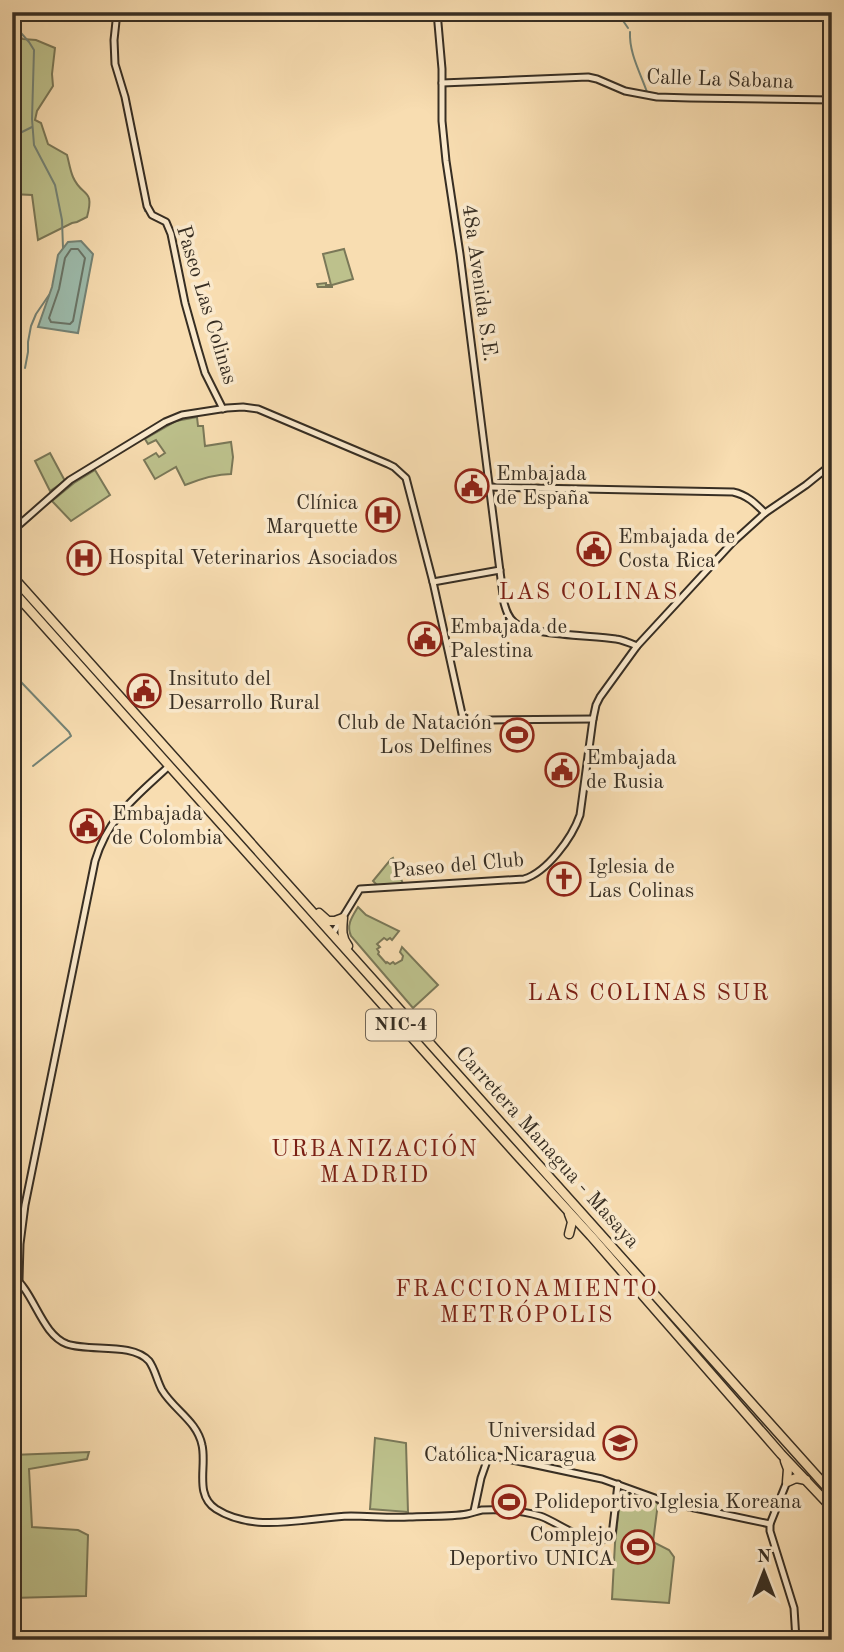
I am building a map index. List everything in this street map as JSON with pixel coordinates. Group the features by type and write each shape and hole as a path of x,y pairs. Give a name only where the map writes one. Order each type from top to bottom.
{"highway":[{"name":"Carretera Managua - Masaya","path":"12,576 332,935 364,976 635,1287 648,1295 832,1494"},
{"name":"Carretera Managua - Masaya","path":"12,590 284,894 364,976 643,1282 648,1295 781,1454 832,1508"},
{"path":"91,664 108,696 114,698 127,713 140,719"},
{"path":"286,883 297,890 328,921 343,918 343,940 361,961 364,976"},
{"path":"284,894 326,934 332,935"},
{"path":"570,1201 582,1218 584,1229 597,1233 608,1243"},
{"path":"568,1211 572,1222 569,1234"},
{"path":"635,1287 643,1288 643,1282"},
{"path":"785,1442 795,1468 813,1475 832,1494"},
{"path":"781,1454 788,1469 786,1482"},
{"path":"786,1482 796,1478 806,1480"}],"street":[{"name":"Paseo Las Colinas","path":"117,12 115,64 125,97 147,206 152,215 166,222 171,234 185,303 201,360 223,409"},
{"name":"48a Avenida S.E.","path":"437,12 444,145 507,613 512,621 519,625 572,635 617,639 637,646"},
{"name":"Calle La Sabana","path":"442,83 587,76 625,91 657,97 832,100"},
{"path":"12,531 70,480 165,422 182,415 223,409 258,409 388,464 402,473 408,484 433,582 464,723 490,720 593,719"},
{"name":"Paseo del Club","path":"343,918 360,889 524,879 540,872 577,825 593,719 600,696 637,646 732,543 765,513 832,464"},
{"path":"489,487 733,492 749,498 765,513"},
{"path":"433,582 500,570"},
{"path":"19,1280 25,1205 98,850 111,824 127,805 170,765"},
{"path":"332,935 343,918"},
{"path":"12,1275 19,1280 49,1331 57,1338 68,1344 129,1352 147,1360 164,1393 197,1432 203,1446 204,1492 209,1504 222,1513 266,1524 349,1516 403,1517 499,1510 544,1517 579,1535 605,1541 610,1538 613,1530 618,1484"},
{"path":"474,1511 489,1455 618,1484 666,1502 770,1524"},
{"path":"795,1468 786,1482 770,1524 772,1542 794,1608 796,1640"}],"green space":[{"path":"12,33 55,48 53,86 37,111 35,120 41,123 48,144 67,155 73,177 89,201 87,217 38,240 32,195 12,194"},
{"path":"344,249 353,279 332,287 318,287 317,284 331,285 323,254"},
{"path":"197,417 198,426 203,426 205,446 231,442 231,474 208,477 185,485 176,467 155,479 144,460 156,453 159,457 165,453 156,440 148,444 145,439 176,421"},
{"path":"50,453 65,481 50,491 35,461"},
{"path":"95,470 110,495 71,521 52,501"},
{"path":"393,858 403,884 379,887 373,881"},
{"path":"358,907 366,915 399,931 392,940 384,938 377,944 380,947 377,949 378,954 386,963 395,964 402,960 402,947 438,985 413,1008 351,936 349,925"},
{"path":"375,1438 406,1443 408,1512 370,1509"},
{"path":"89,1452 87,1459 29,1469 32,1527 78,1530 88,1535 86,1596 12,1598 12,1455"},
{"name":"Complejo Deportivo UNICA","path":"623,1489 658,1503 653,1542 669,1550 674,1557 669,1603 612,1599 615,1543"}],"water":[{"path":"81,241 93,254 78,333 38,327 52,287 58,255 68,242"}],"waterway":[{"path":"112,39 114,12"},
{"path":"617,12 628,28"},
{"path":"630,32 633,55 647,92"},
{"path":"12,33 21,33 34,50 34,145 55,185 62,220 63,248"},
{"path":"114,69 129,131"},
{"path":"12,137 32,127"},
{"path":"137,168 145,211"},
{"path":"25,368 31,326 49,295"},
{"path":"12,388 21,378"},
{"path":"21,682 71,736 33,766"}],"place":[{"name":"Embajada de España","path":"472,486"},
{"name":"Clínica Marquette","path":"383,515"},
{"name":"Embajada de Costa Rica","path":"594,549"},
{"name":"Hospital Veterinarios Asociados","path":"84,558"},
{"name":"Embajada de Palestina","path":"425,639"},
{"name":"Insituto del Desarrollo Rural","path":"144,691"},
{"name":"Club de Natación Los Delfines","path":"517,735"},
{"name":"Embajada de Rusia","path":"562,770"},
{"name":"Embajada de Colombia","path":"87,826"},
{"name":"Iglesia de Las Colinas","path":"564,879"},
{"name":"Universidad Católica Nicaragua","path":"620,1443"},
{"name":"Polideportivo Iglesia Koreana","path":"509,1502"},
{"name":"Complejo Deportivo UNICA","path":"638,1547"}],"district":[{"name":"LAS COLINAS","path":"589,592"},
{"name":"LAS COLINAS SUR","path":"649,993"},
{"name":"URBANIZACIÓN MADRID","path":"375,1162"},
{"name":"FRACCIONAMIENTO METRÓPOLIS","path":"527,1302"}]}
